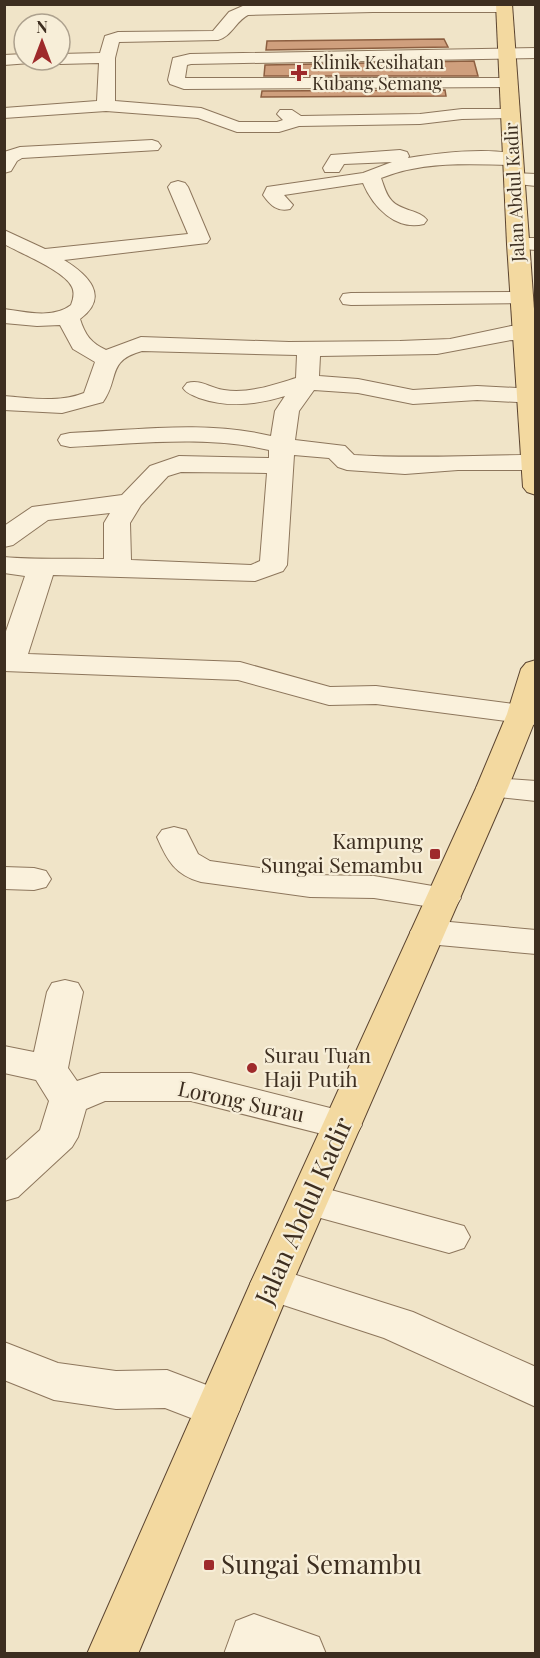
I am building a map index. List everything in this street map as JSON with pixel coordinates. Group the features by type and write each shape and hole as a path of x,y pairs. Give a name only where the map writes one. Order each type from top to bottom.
{"main road":[{"name":"Jalan Abdul Kadir","path":"504,7 516,110 512,159 513,179 526,244 521,298 527,330 535,475"},
{"name":"Jalan Abdul Kadir","path":"112,1653 271,1284 492,788 529,715 536,669"}],"street":[{"path":"106,106 107,58 111,39 140,31 202,37 218,35 235,15 238,7 504,7"},
{"path":"536,53 511,70 372,56 190,59 179,62 176,80 184,84 375,83 463,88 536,62"},
{"path":"372,56 376,72 375,83"},
{"path":"72,59 107,58"},
{"path":"4,113 106,106 201,113 237,127 279,127 291,117 352,121 348,127 351,131 359,132 420,119 516,110"},
{"path":"4,167 9,157 20,153 152,146"},
{"path":"332,168 338,159 439,155 448,160"},
{"path":"283,205 273,195 274,191 370,176 384,169 448,160 512,159"},
{"path":"370,176 381,203 398,215 417,220"},
{"path":"513,179 536,180"},
{"path":"15,264 200,239 178,187"},
{"path":"4,236 47,259 78,280 85,292 81,310 68,316 48,319 4,316"},
{"path":"434,297 434,307 445,315 527,330"},
{"path":"351,299 521,298"},
{"path":"68,316 74,337 79,344 87,351 107,358"},
{"path":"4,403 57,407 77,405 95,397 107,358 121,350 141,344 309,350 440,347 476,341 497,334 527,330"},
{"path":"4,565 41,568 57,566 255,573 273,565 287,411 307,382 309,350"},
{"path":"195,387 220,397 236,398 264,394 307,382 358,386 413,397 477,393 532,403"},
{"path":"57,407 66,415 71,447 221,436 266,441 282,456"},
{"path":"118,568 117,523 131,501 159,471 179,464 336,451 347,462 405,466 458,462 535,475"},
{"path":"4,507 41,513 131,501"},
{"path":"4,539 41,513"},
{"path":"41,568 8,662 240,671 329,696 376,695 529,715"},
{"path":"492,788 536,791"},
{"path":"174,837 184,860 201,871 310,886 374,886 436,915 536,942"},
{"path":"4,1186 58,1137 65,992"},
{"path":"4,1059 59,1085"},
{"name":"Lorong Surau","path":"59,1085 191,1088 342,1125"},
{"path":"309,1200 448,1237"},
{"path":"271,1284 398,1325 536,1388"},
{"path":"4,1360 54,1381 116,1390 168,1389 217,1409"},
{"path":"249,1653 254,1638 301,1653"}],"building":[{"path":"444,39 448,47 266,50 267,41"},
{"path":"474,61 478,76 264,76 265,65"},
{"path":"445,90 446,96 261,97 262,91"}],"place":[{"name":"Klinik Kesihatan Kubang Semang","path":"299,73"},
{"name":"Kampung Sungai Semambu","path":"435,854"},
{"name":"Surau Tuan Haji Putih","path":"252,1068"},
{"name":"Sungai Semambu","path":"209,1565"}]}
